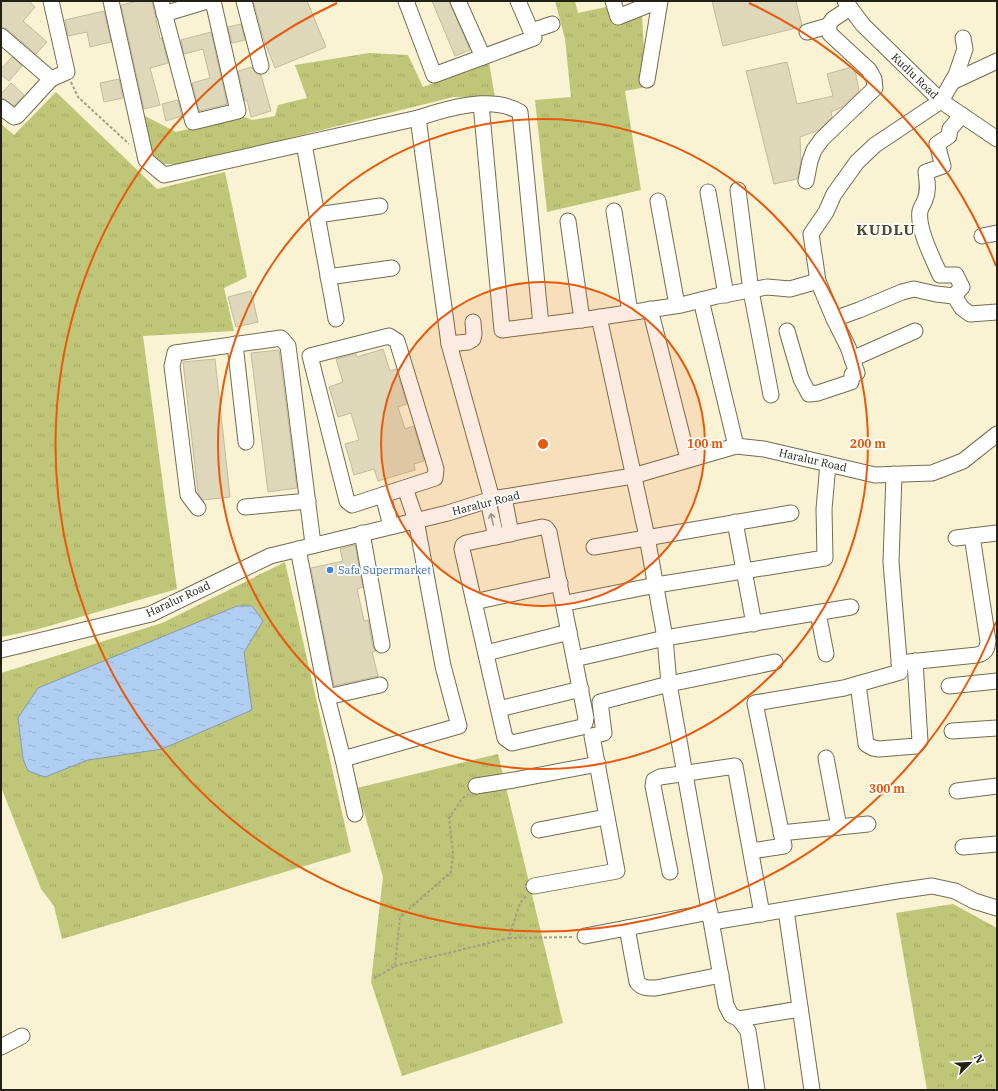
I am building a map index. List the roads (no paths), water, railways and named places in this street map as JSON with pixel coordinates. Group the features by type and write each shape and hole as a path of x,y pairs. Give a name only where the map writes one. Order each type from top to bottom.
{"street":[{"path":"111,1 146,160 164,175 418,118 445,109 481,104 511,106 520,112 541,325"},
{"path":"207,1 162,7 194,122 238,111 213,1"},
{"path":"244,1 261,66"},
{"path":"406,1 434,75 534,38 518,1"},
{"path":"458,1 483,57"},
{"path":"613,1 618,16 659,1 647,80"},
{"path":"1,107 10,115 14,117 17,116 50,79 67,72 49,4"},
{"path":"807,32 828,26 847,5"},
{"name":"Kudlu Road","path":"847,5 863,25 941,101 997,139"},
{"path":"531,30 552,24"},
{"path":"806,181 814,150 822,139 875,88 874,79 869,70 830,34 828,26"},
{"path":"1,36 50,79"},
{"path":"787,331 801,379 809,394 818,393 851,382 852,375 857,373 848,347 818,281 811,234 826,212 834,194 857,162 875,146 941,101 956,75 964,43"},
{"path":"952,82 997,61"},
{"path":"481,104 502,330 582,320 677,305 767,287 790,289 818,281"},
{"path":"954,296 962,287 956,275 940,275 925,240 920,219 920,210 925,200 928,187 926,172 943,166 937,144 948,136 950,129 962,115"},
{"path":"418,118 449,344 495,499 504,535"},
{"path":"304,144 336,319"},
{"path":"738,190 751,291 771,395"},
{"path":"708,192 726,295"},
{"path":"658,200 677,305"},
{"path":"317,214 380,206"},
{"path":"614,211 630,312"},
{"path":"568,221 582,320"},
{"path":"982,236 997,232"},
{"path":"328,277 392,268"},
{"path":"834,319 902,292 914,289 954,296 962,308 970,314 997,312"},
{"path":"701,300 736,446"},
{"path":"650,309 688,459"},
{"path":"599,317 656,585 665,638 669,684 726,1005 731,1015 739,1019 748,1031 757,1090"},
{"path":"449,344 468,342 473,339 473,322"},
{"path":"852,359 915,331"},
{"path":"389,336 397,341 436,469 435,478 383,495 352,505 347,501 310,356 389,336"},
{"path":"198,508 188,495 172,366 175,353 281,338 288,346 313,544"},
{"path":"236,344 246,442"},
{"name":"Haralur Road","path":"1,650 150,614 270,556 298,548 448,513 495,499 633,476 736,446 764,449 875,475 932,473 963,461 997,434"},
{"path":"571,602 656,585 824,558 824,509 828,464"},
{"path":"751,851 784,846 755,703 844,688 900,672 891,562 894,474"},
{"path":"343,759 459,726 443,666 416,520 405,488"},
{"path":"383,495 391,526"},
{"path":"245,507 308,501"},
{"path":"594,547 791,513"},
{"path":"735,522 754,624"},
{"path":"542,527 546,528 549,532 586,718 586,723 582,726 512,743 505,738 462,549 466,543 504,535 542,527"},
{"path":"362,533 382,645"},
{"path":"956,538 997,533"},
{"path":"899,663 977,655 983,654 987,649 988,641 972,536"},
{"path":"298,548 327,697 355,814"},
{"path":"474,602 560,583"},
{"path":"583,657 665,638 851,607"},
{"path":"818,613 826,654"},
{"path":"486,653 569,632"},
{"path":"858,684 866,744 873,748 879,749 916,746 920,741 915,661"},
{"path":"534,886 617,871 592,736 604,733 600,702 669,684 775,662"},
{"path":"949,686 997,681"},
{"path":"327,697 380,685"},
{"path":"499,708 581,689"},
{"path":"952,731 997,728"},
{"path":"826,758 839,827"},
{"path":"476,786 598,764"},
{"path":"670,872 653,786 654,780 660,777 735,766 762,914"},
{"path":"957,791 997,786"},
{"path":"539,830 606,817"},
{"path":"781,833 868,824"},
{"path":"963,847 997,844"},
{"path":"586,936 627,928 711,917 762,914 932,886 955,891 974,901 997,908"},
{"path":"786,910 812,1090"},
{"path":"627,928 637,982 640,986 646,989 656,988 721,975"},
{"path":"739,1019 800,1008"},
{"path":"1,1048 22,1036"}],"water":[{"path":"237,606 252,606 263,621 244,652 252,710 162,749 88,760 45,777 28,771 23,759 18,718 38,688"}],"place":[{"name":"Safa Supermarket","path":"330,570"}],"district":[{"name":"KUDLU","path":"886,229"}]}
